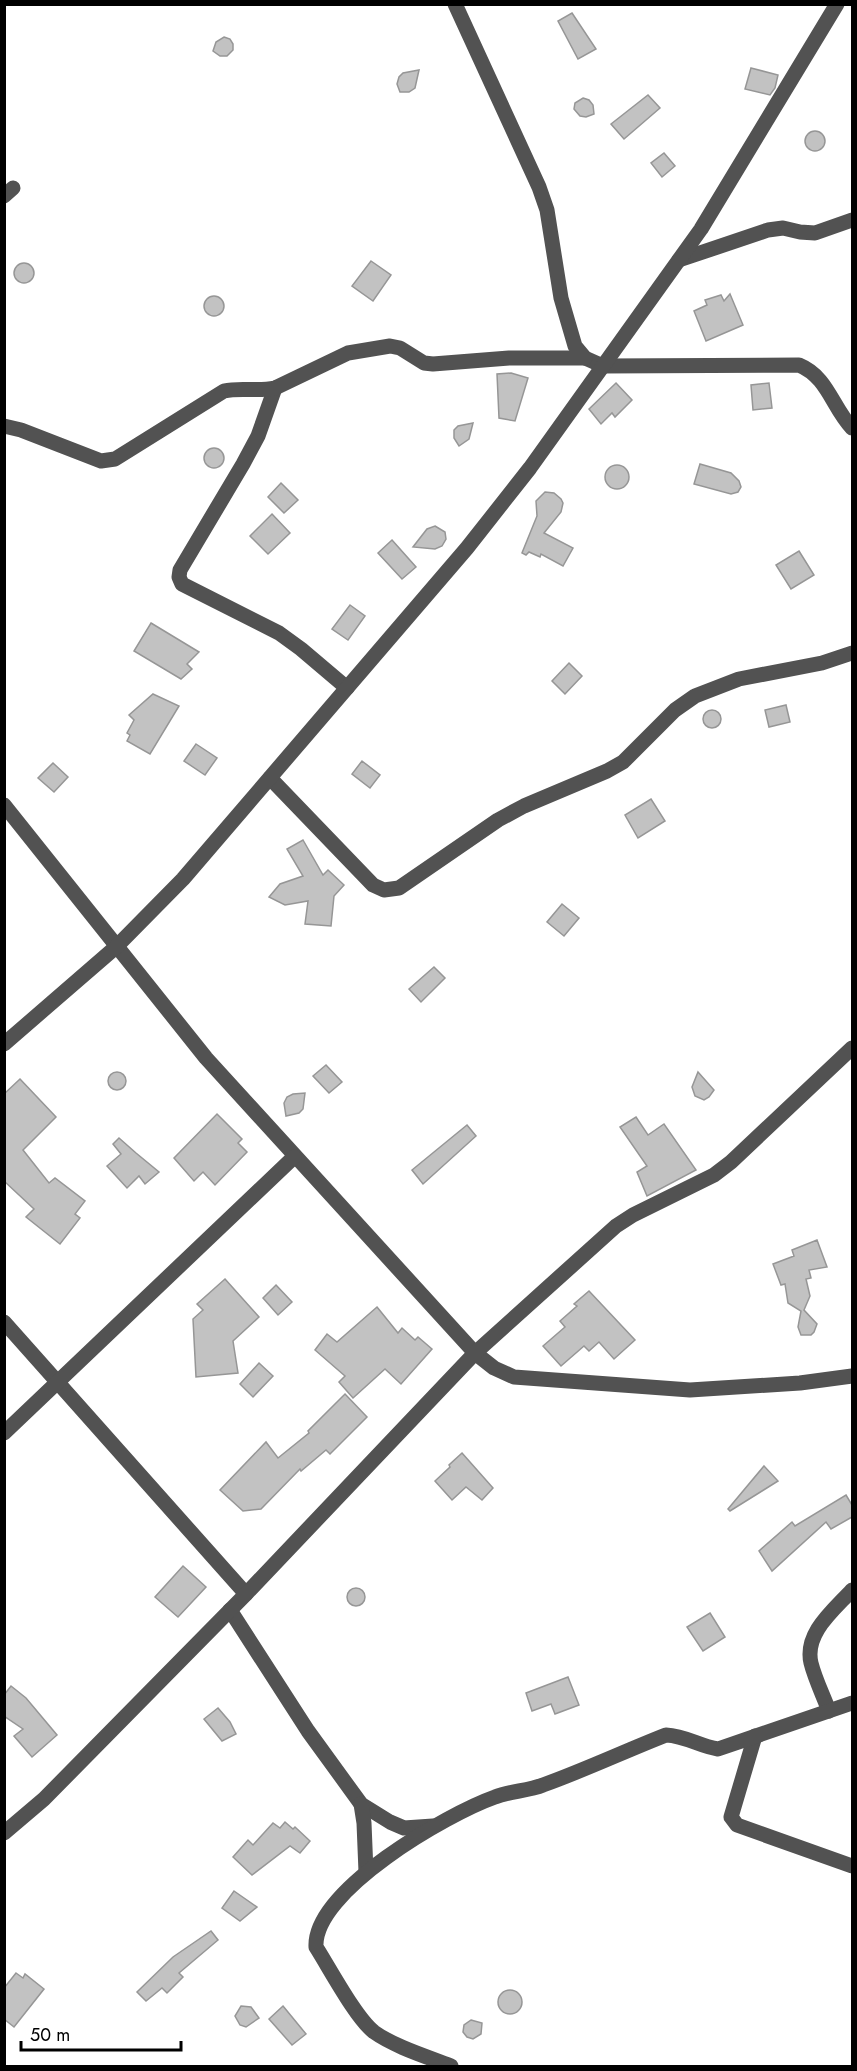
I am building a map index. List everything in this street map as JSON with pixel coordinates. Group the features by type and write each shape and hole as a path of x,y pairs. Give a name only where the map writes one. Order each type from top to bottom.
{"street":[{"path":"455,4 539,187 547,210 561,298 575,346 585,357 603,366 799,365 810,370 819,378 852,428"},
{"path":"4,1044 116,947 183,879 467,548 530,468 679,260 837,4"},
{"path":"679,260 768,230 783,228 800,232 816,232 852,220"},
{"path":"4,426 21,430 101,461 108,461 115,459 224,391 235,389 263,391 275,388 348,353 390,346 400,348 424,363 433,364 509,357 585,357"},
{"path":"275,388 253,445 180,570 179,577 182,584 279,633 346,688"},
{"path":"270,778 373,885 384,890 399,888 498,820 623,762 675,710 694,696 738,678 822,663 852,653"},
{"path":"4,805 206,1058 475,1353 494,1368 514,1377 690,1390 800,1383 852,1376"},
{"path":"4,1833 44,1799 246,1594 475,1353 616,1226 633,1215 697,1185 730,1162 852,1048"},
{"path":"4,1433 294,1157"},
{"path":"4,1322 246,1594"},
{"path":"829,1711 811,1662 810,1645 817,1629 852,1590"},
{"path":"230,1610 308,1731 361,1804 404,1828 434,1826"},
{"path":"451,2067 375,2032 363,2020 316,1947 320,1925 346,1890 366,1872 434,1826 494,1797 542,1786 666,1735 680,1735 704,1747 718,1749 852,1703"},
{"path":"755,1736 731,1817 733,1822 852,1866"},
{"path":"361,1804 366,1845 366,1872"}],"building":[{"path":"572,13 596,49 578,59 558,21"},
{"path":"224,37 230,39 233,50 227,56 220,56 213,51 216,42"},
{"path":"751,68 778,75 775,88 770,95 745,89"},
{"path":"419,70 415,88 409,92 400,92 397,84 399,77 403,73"},
{"path":"648,95 660,108 624,139 611,124"},
{"path":"583,98 589,100 593,105 594,114 586,117 580,116 574,109 575,103"},
{"path":"815,131 822,134 825,141 822,148 815,151 808,148 805,141 808,134"},
{"path":"664,153 675,166 662,177 651,163"},
{"path":"371,261 391,275 373,301 352,286"},
{"path":"24,263 31,266 34,273 31,280 24,283 17,280 14,273 17,266"},
{"path":"730,294 743,325 706,341 694,311 707,305 705,300 721,295 724,301"},
{"path":"214,296 221,299 224,306 221,313 214,316 207,313 204,306 207,299"},
{"path":"511,373 528,378 515,421 499,418 497,374"},
{"path":"616,383 632,400 615,417 612,413 601,424 589,409"},
{"path":"769,383 772,408 753,410 751,385"},
{"path":"473,423 469,439 459,446 454,438 454,430 458,426"},
{"path":"214,448 221,451 224,458 221,465 214,468 207,465 204,458 207,451"},
{"path":"700,464 731,473 739,481 741,487 738,492 731,494 694,484"},
{"path":"617,465 625,469 629,477 625,485 617,489 609,485 605,477 609,469"},
{"path":"281,483 298,500 284,513 268,497"},
{"path":"545,492 554,493 563,503 561,512 544,533 573,548 563,566 541,554 540,557 529,552 526,555 522,553 537,516 536,501"},
{"path":"272,514 290,533 268,554 250,536"},
{"path":"435,526 445,532 446,539 442,546 435,549 413,547 427,529"},
{"path":"392,540 416,567 402,579 378,553"},
{"path":"799,551 814,575 791,589 776,565"},
{"path":"350,605 365,616 348,640 332,629"},
{"path":"151,623 199,652 187,664 192,669 181,679 134,651"},
{"path":"569,663 582,676 565,694 552,681"},
{"path":"153,694 179,706 150,754 127,741 130,735 127,733 134,720 129,715"},
{"path":"786,705 790,722 769,727 765,710"},
{"path":"712,710 718,713 721,719 718,725 712,728 706,725 703,719 706,713"},
{"path":"196,744 217,758 205,775 184,761"},
{"path":"362,761 380,775 370,788 352,774"},
{"path":"53,763 68,777 54,792 38,778"},
{"path":"651,799 665,821 638,838 625,815"},
{"path":"303,840 323,875 328,870 344,885 334,896 331,926 305,924 308,901 285,905 269,897 280,884 303,876 287,849"},
{"path":"562,904 579,918 564,936 547,922"},
{"path":"434,967 445,978 421,1002 409,989"},
{"path":"326,1065 342,1082 329,1093 313,1076"},
{"path":"117,1072 123,1075 126,1081 123,1087 117,1090 111,1087 108,1081 111,1075"},
{"path":"698,1072 714,1090 704,1100 695,1096 692,1087"},
{"path":"20,1079 56,1117 23,1150 49,1183 55,1178 85,1201 75,1214 80,1218 60,1244 26,1217 34,1209 4,1181 4,1094"},
{"path":"305,1093 303,1109 299,1113 286,1116 284,1103 287,1097"},
{"path":"217,1114 242,1139 238,1143 247,1152 215,1185 203,1172 194,1181 174,1158"},
{"path":"636,1117 648,1135 664,1124 696,1170 647,1196 637,1172 647,1166 620,1127"},
{"path":"467,1125 476,1136 423,1184 412,1170"},
{"path":"119,1138 159,1172 145,1184 139,1176 127,1188 107,1166 121,1154 113,1144"},
{"path":"817,1240 827,1267 809,1270 811,1278 806,1279 810,1296 804,1310 817,1324 811,1335 801,1335 798,1327 801,1311 788,1303 785,1284 781,1285 773,1264 794,1256 792,1250"},
{"path":"225,1279 259,1317 233,1341 238,1373 196,1377 193,1319 203,1310 197,1304"},
{"path":"276,1285 292,1302 278,1315 263,1298"},
{"path":"589,1291 635,1340 614,1359 599,1342 589,1351 584,1346 561,1366 543,1346 565,1327 560,1321"},
{"path":"377,1307 398,1333 402,1328 415,1340 418,1337 432,1349 401,1384 385,1369 353,1398 339,1382 345,1376 315,1350 327,1334 337,1342"},
{"path":"259,1363 273,1376 253,1397 240,1384"},
{"path":"345,1394 367,1417 330,1454 326,1450 301,1471 300,1469 261,1509 243,1511 220,1490 266,1442 278,1458 309,1433 308,1431"},
{"path":"462,1453 493,1488 482,1500 466,1487 452,1500 435,1481"},
{"path":"764,1466 778,1481 730,1511 728,1509"},
{"path":"846,1495 852,1505 852,1517 831,1529 826,1522 772,1571 759,1551 792,1522 795,1526"},
{"path":"183,1566 206,1587 178,1617 155,1597"},
{"path":"356,1588 362,1591 365,1597 362,1603 356,1606 350,1603 347,1597 350,1591"},
{"path":"710,1613 725,1637 703,1651 687,1627"},
{"path":"568,1677 579,1705 555,1714 551,1704 532,1711 526,1693"},
{"path":"11,1686 26,1698 57,1735 32,1757 14,1736 23,1729 4,1716 4,1695"},
{"path":"218,1708 230,1722 236,1734 222,1741 204,1719"},
{"path":"285,1822 293,1829 295,1827 310,1841 300,1853 290,1846 252,1875 233,1857 248,1840 253,1845 273,1823 280,1828"},
{"path":"234,1891 257,1907 240,1921 222,1908"},
{"path":"211,1931 218,1940 179,1973 183,1977 167,1993 162,1988 146,2001 137,1992 173,1957"},
{"path":"16,1973 23,1978 25,1974 44,1989 14,2027 4,2019 4,1988"},
{"path":"510,1990 515,1991 521,1997 521,2007 515,2013 510,2014 505,2013 499,2007 498,2002 499,1997 505,1991"},
{"path":"241,2006 251,2007 259,2018 246,2027 240,2025 235,2016"},
{"path":"283,2006 306,2034 292,2045 269,2019"},
{"path":"471,2020 482,2023 481,2034 473,2039 467,2037 463,2032 464,2025"}]}
